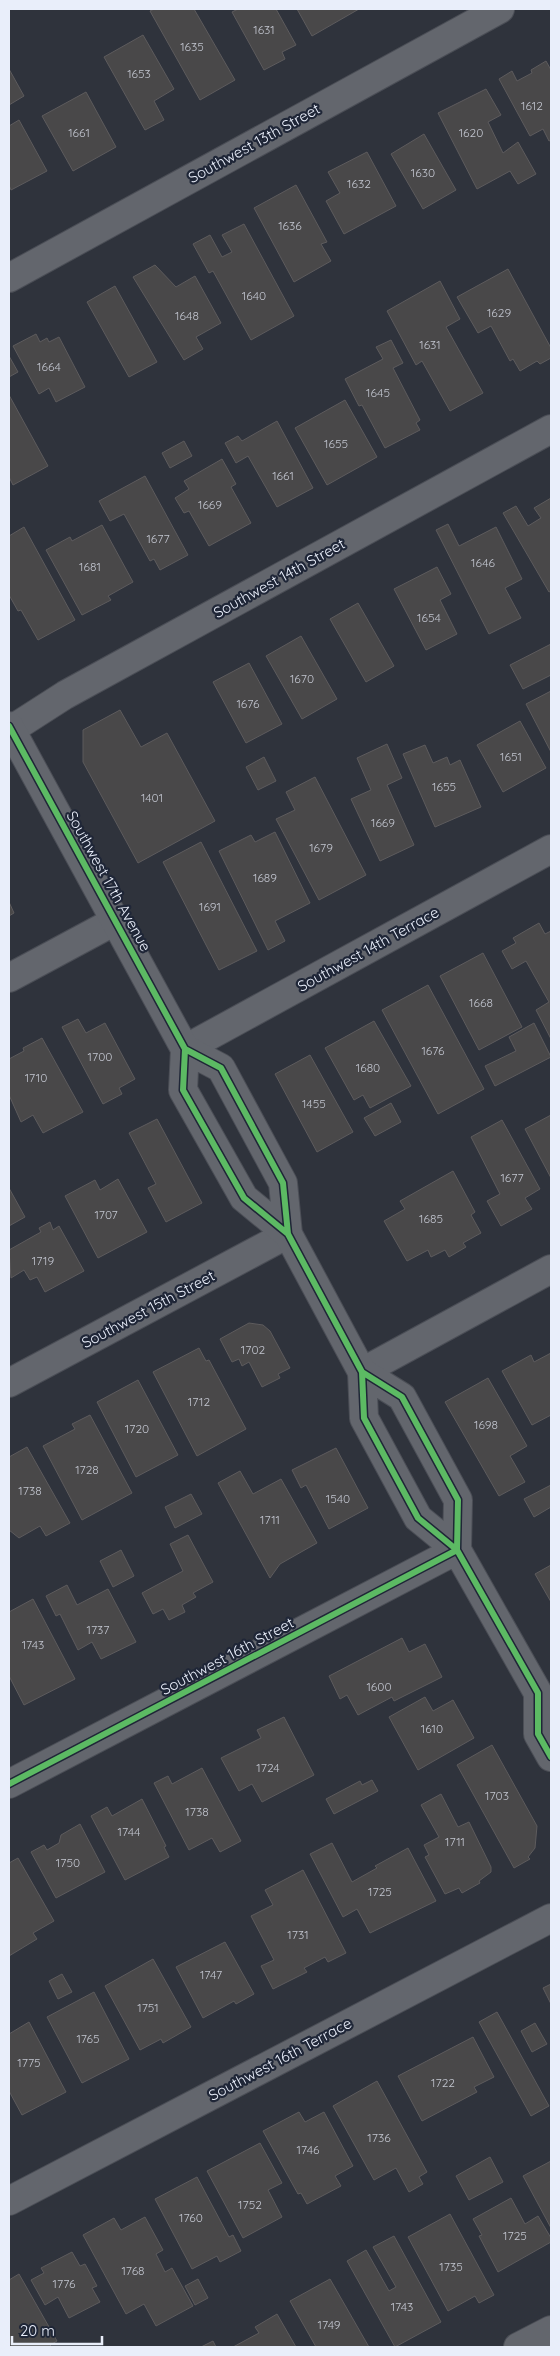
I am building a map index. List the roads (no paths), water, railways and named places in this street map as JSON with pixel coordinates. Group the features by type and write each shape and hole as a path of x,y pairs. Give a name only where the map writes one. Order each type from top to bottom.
{"street":[{"name":"Southwest 13th Street","path":"9,278 500,9"},
{"name":"Southwest 14th Street","path":"9,729 65,696 551,429"},
{"name":"Southwest 17th Avenue","path":"9,729 117,920 185,1049"},
{"name":"Southwest 14th Terrace","path":"185,1049 551,849"},
{"path":"9,978 117,920"},
{"path":"288,1234 283,1183 221,1068 185,1049 183,1090 244,1198 288,1234 362,1372 364,1418 418,1518 457,1550 547,1693 538,1734 551,1757"},
{"name":"Southwest 15th Street","path":"9,1383 288,1234"},
{"path":"362,1372 551,1268"},
{"path":"362,1372 402,1397 458,1500 457,1550"},
{"name":"Southwest 16th Street","path":"9,1784 457,1550"},
{"name":"Southwest 16th Terrace","path":"9,2201 551,1918"},
{"path":"518,2347 551,2330"}]}
